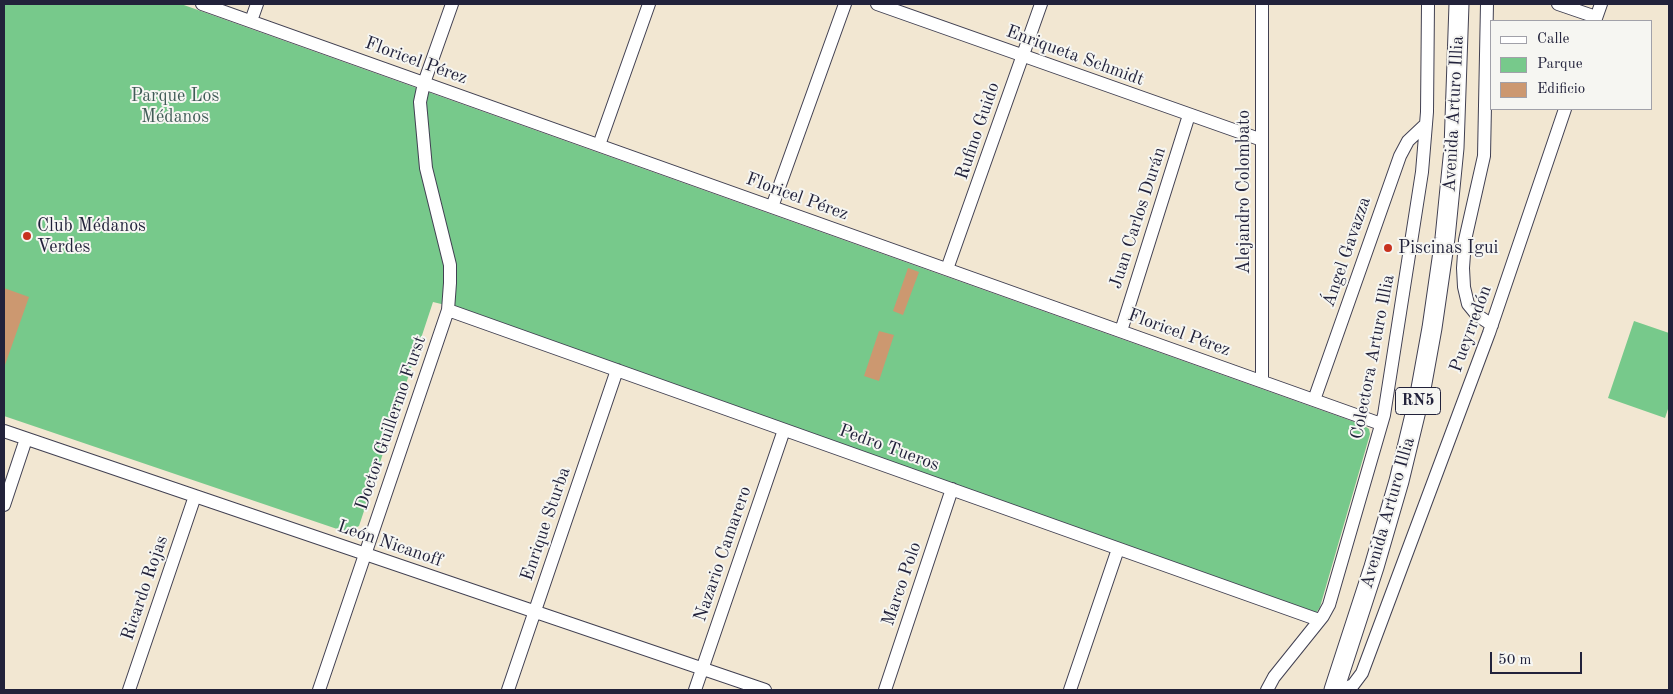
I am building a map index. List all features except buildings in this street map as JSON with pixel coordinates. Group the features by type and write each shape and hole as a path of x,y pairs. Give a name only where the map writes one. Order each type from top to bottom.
{"highway":[{"name":"Avenida Arturo Illia","path":"1334,690 1374,567 1399,481 1430,343 1454,156 1459,4"}],"street":[{"name":"Floricel Pérez","path":"202,4 1381,424"},
{"path":"251,21 257,4"},
{"name":"Doctor Guillermo Furst","path":"319,690 448,310 450,265 427,175 423,151 420,102 424,83 452,4"},
{"path":"599,145 650,4"},
{"path":"772,207 845,4"},
{"name":"Enriqueta Schmidt","path":"877,4 1262,140"},
{"name":"Rufino Guido","path":"947,269 1041,4"},
{"name":"Alejandro Colombato","path":"1262,4 1262,381"},
{"name":"Colectora Arturo Illia","path":"1266,690 1278,671 1329,605 1381,424 1387,397 1422,172 1426,124 1428,4"},
{"path":"1487,4 1484,156 1464,240 1463,268 1464,287 1468,304 1477,315 1492,325"},
{"path":"1558,4 1595,19 1601,4"},
{"name":"Pueyrredón","path":"1341,690 1353,685 1362,673 1492,325 1565,110"},
{"name":"Juan Carlos Durán","path":"1120,331 1189,115"},
{"name":"Ángel Gavazza","path":"1314,400 1400,156 1408,141 1426,124"},
{"name":"Pedro Tueros","path":"448,310 1319,620"},
{"name":"Enrique Sturba","path":"508,690 617,370"},
{"name":"Nazario Camarero","path":"695,690 784,430"},
{"name":"León Nicanoff","path":"4,431 766,690"},
{"path":"4,505 26,439"},
{"name":"Marco Polo","path":"885,690 952,490"},
{"name":"Ricardo Rojas","path":"129,690 195,496"},
{"path":"1070,690 1118,549"}],"green space":[{"name":"Parque Los Médanos","path":"4,4 181,4 1363,425 1369,429 1370,434 1320,607 1316,613 462,309 433,302 359,526 346,532 4,416"},
{"path":"1634,321 1669,333 1669,406 1665,418 1608,398"}],"place":[{"name":"Club Médanos Verdes","path":"27,236"},
{"name":"Piscinas Igui","path":"1388,248"}]}
